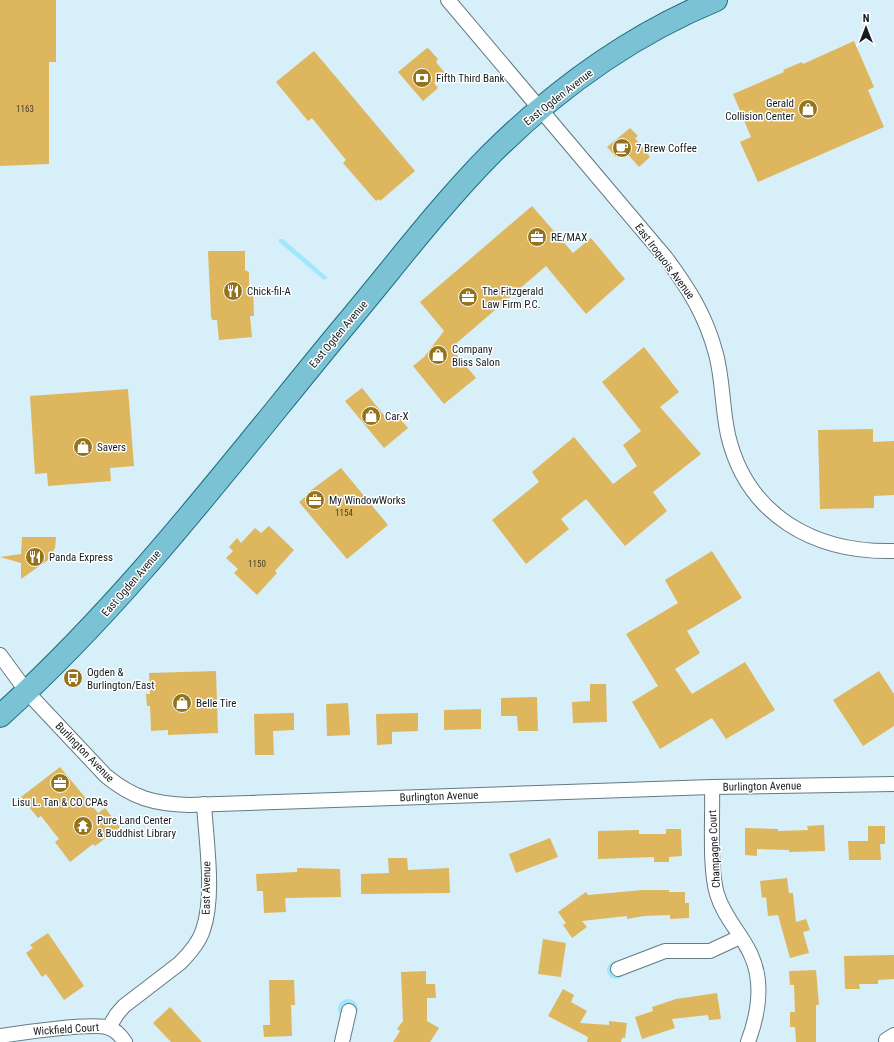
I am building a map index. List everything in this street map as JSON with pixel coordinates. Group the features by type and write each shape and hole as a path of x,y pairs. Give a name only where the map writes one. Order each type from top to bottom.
{"main road":[{"name":"East Ogden Avenue","path":"0,716 27,692 106,612 145,568 466,181 498,148 541,109 576,81 624,48 655,29 716,0"}],"street":[{"name":"East Iroquois Avenue","path":"448,0 666,258 698,304 717,355 728,434 734,455 756,493 784,522 824,542 861,550 894,551"},
{"path":"0,655 27,692"},
{"name":"Burlington Avenue","path":"27,692 106,776 120,788 149,801 164,804 204,804 712,787 894,784"},
{"name":"Champagne Court","path":"712,787 714,873 716,894 725,914 751,955 758,984 759,999 756,1020 748,1042"},
{"name":"East Avenue","path":"109,1027 124,1006 180,963 188,955 203,932 208,900 204,804"},
{"path":"618,969 665,951 710,951 740,937"},
{"path":"342,1042 349,1011"},
{"name":"Wickfield Court","path":"0,1036 90,1027 109,1027"},
{"path":"109,1027 121,1036 125,1042"}],"shaded area":[{"path":"279,239 283,239 328,278 324,280 279,242"},
{"path":"612,961 620,961 625,966 623,977 620,979 612,979 607,974 607,966"},
{"path":"348,999 355,1002 358,1009 355,1016 348,1019 341,1016 338,1009 341,1002"}],"building":[{"path":"0,0 56,0 56,62 49,62 49,164 0,166"},
{"name":"Gerald Collision Center","path":"854,41 874,87 868,90 884,127 758,182 740,142 751,137 733,94 784,72 783,70 802,62 803,64"},
{"name":"Fifth Third Bank","path":"427,48 438,59 436,62 445,73 434,83 438,88 423,101 398,72"},
{"path":"314,51 415,171 380,201 379,199 376,201 343,163 346,160 312,118 308,121 276,82"},
{"name":"7 Brew Coffee","path":"630,128 638,136 635,138 650,157 639,167 624,150 616,157 607,147"},
{"path":"532,206 573,253 591,238 625,279 586,314 546,266 451,348 476,378 444,404 413,366 424,357 444,331 420,302"},
{"path":"208,251 245,251 245,270 249,272 249,287 253,287 254,316 250,316 252,337 219,340 217,320 212,320 211,316"},
{"path":"644,347 679,392 660,407 701,454 653,492 667,511 625,546 586,499 561,519 569,529 526,564 492,520 539,482 532,472 574,437 613,484 637,466 623,445 641,431 602,382"},
{"name":"Car-X","path":"362,388 387,419 395,413 408,428 384,448 345,401"},
{"path":"128,389 134,466 110,468 111,481 48,486 47,473 35,474 30,396"},
{"path":"873,429 873,442 894,441 894,495 874,496 874,508 820,509 818,430"},
{"path":"341,468 388,525 347,559 299,502 311,492 310,491"},
{"path":"269,526 294,550 275,571 277,573 257,595 234,573 238,569 226,558 233,551 229,547 237,538 241,543 255,528 261,533"},
{"name":"Panda Express","path":"22,537 56,537 55,548 48,560 21,579 21,563 0,557 21,554"},
{"path":"712,551 742,598 687,631 700,653 675,669 692,694 745,662 775,710 726,739 712,718 660,749 632,702 658,686 626,634 678,603 665,580"},
{"name":"Belle Tire","path":"216,671 218,733 168,735 168,730 151,731 150,706 147,706 146,694 150,694 149,673"},
{"path":"879,671 894,694 894,726 863,746 833,700"},
{"path":"590,684 606,684 607,722 573,723 572,702 590,701"},
{"path":"537,697 538,731 518,731 517,716 501,716 501,698"},
{"path":"348,703 350,735 327,736 326,704"},
{"path":"481,709 481,729 444,730 444,710"},
{"path":"294,713 294,730 273,731 274,755 255,755 254,714"},
{"path":"418,713 418,731 392,732 392,744 377,745 376,714"},
{"path":"60,767 98,813 105,808 120,827 95,846 93,844 70,862 55,842 59,839 41,816 38,818 21,797"},
{"path":"824,825 825,851 789,852 789,850 757,849 757,856 745,855 745,828 778,829 778,831 808,830 807,826"},
{"path":"868,826 885,826 885,844 880,844 881,860 849,860 848,841 868,841"},
{"path":"666,829 681,829 682,856 669,857 669,862 654,862 654,857 598,859 598,831 639,830 639,834 666,834"},
{"path":"550,838 558,857 516,873 509,854"},
{"path":"388,858 407,858 408,870 449,868 450,893 361,894 361,874 389,873"},
{"path":"297,868 340,869 341,897 285,898 286,912 264,913 263,891 257,891 256,874 297,872"},
{"path":"787,878 789,893 793,893 796,922 806,919 810,930 803,932 809,953 790,958 778,915 768,916 766,897 762,898 760,881"},
{"path":"643,890 669,890 669,892 685,892 685,903 689,903 689,918 670,919 670,915 644,916 627,919 627,916 582,921 587,927 572,938 563,925 566,923 558,912 586,892 588,895"},
{"path":"48,933 84,986 64,1000 46,974 42,977 26,953 33,948 30,945"},
{"path":"543,939 566,943 561,977 538,974"},
{"path":"894,955 894,979 878,980 878,984 859,984 860,989 845,989 844,956"},
{"path":"816,970 819,1005 816,1005 816,1042 796,1042 795,1027 790,1027 790,1012 795,1012 794,985 790,985 789,971"},
{"path":"426,971 426,984 435,984 436,998 427,998 427,1021 439,1028 430,1042 393,1042 400,1031 397,1029 403,1021 401,972"},
{"path":"269,980 294,980 295,1005 291,1005 292,1036 264,1037 263,1025 270,1025"},
{"path":"563,989 574,995 571,1002 587,1011 580,1023 609,1025 609,1021 627,1023 625,1038 622,1038 621,1042 587,1042 588,1037 548,1016"},
{"path":"717,993 721,1019 709,1020 708,1015 672,1019 675,1028 642,1039 635,1017 653,1011 652,1007 676,999"},
{"path":"170,1007 202,1042 171,1042 153,1023"}],"place":[{"name":"Fifth Third Bank","path":"422,78"},
{"name":"Gerald Collision Center","path":"808,109"},
{"name":"7 Brew Coffee","path":"622,148"},
{"name":"RE/MAX","path":"537,237"},
{"name":"Chick-fil-A","path":"233,291"},
{"name":"The Fitzgerald Law Firm P.C.","path":"468,297"},
{"name":"Company Bliss Salon","path":"438,355"},
{"name":"Car-X","path":"371,416"},
{"name":"Savers","path":"83,447"},
{"name":"My WindowWorks","path":"315,500"},
{"name":"Panda Express","path":"35,557"},
{"name":"Ogden & Burlington/East","path":"73,678"},
{"name":"Belle Tire","path":"182,703"},
{"name":"Lisu L. Tan & CO CPAs","path":"60,783"},
{"name":"Pure Land Center & Buddhist Library","path":"83,826"}]}
